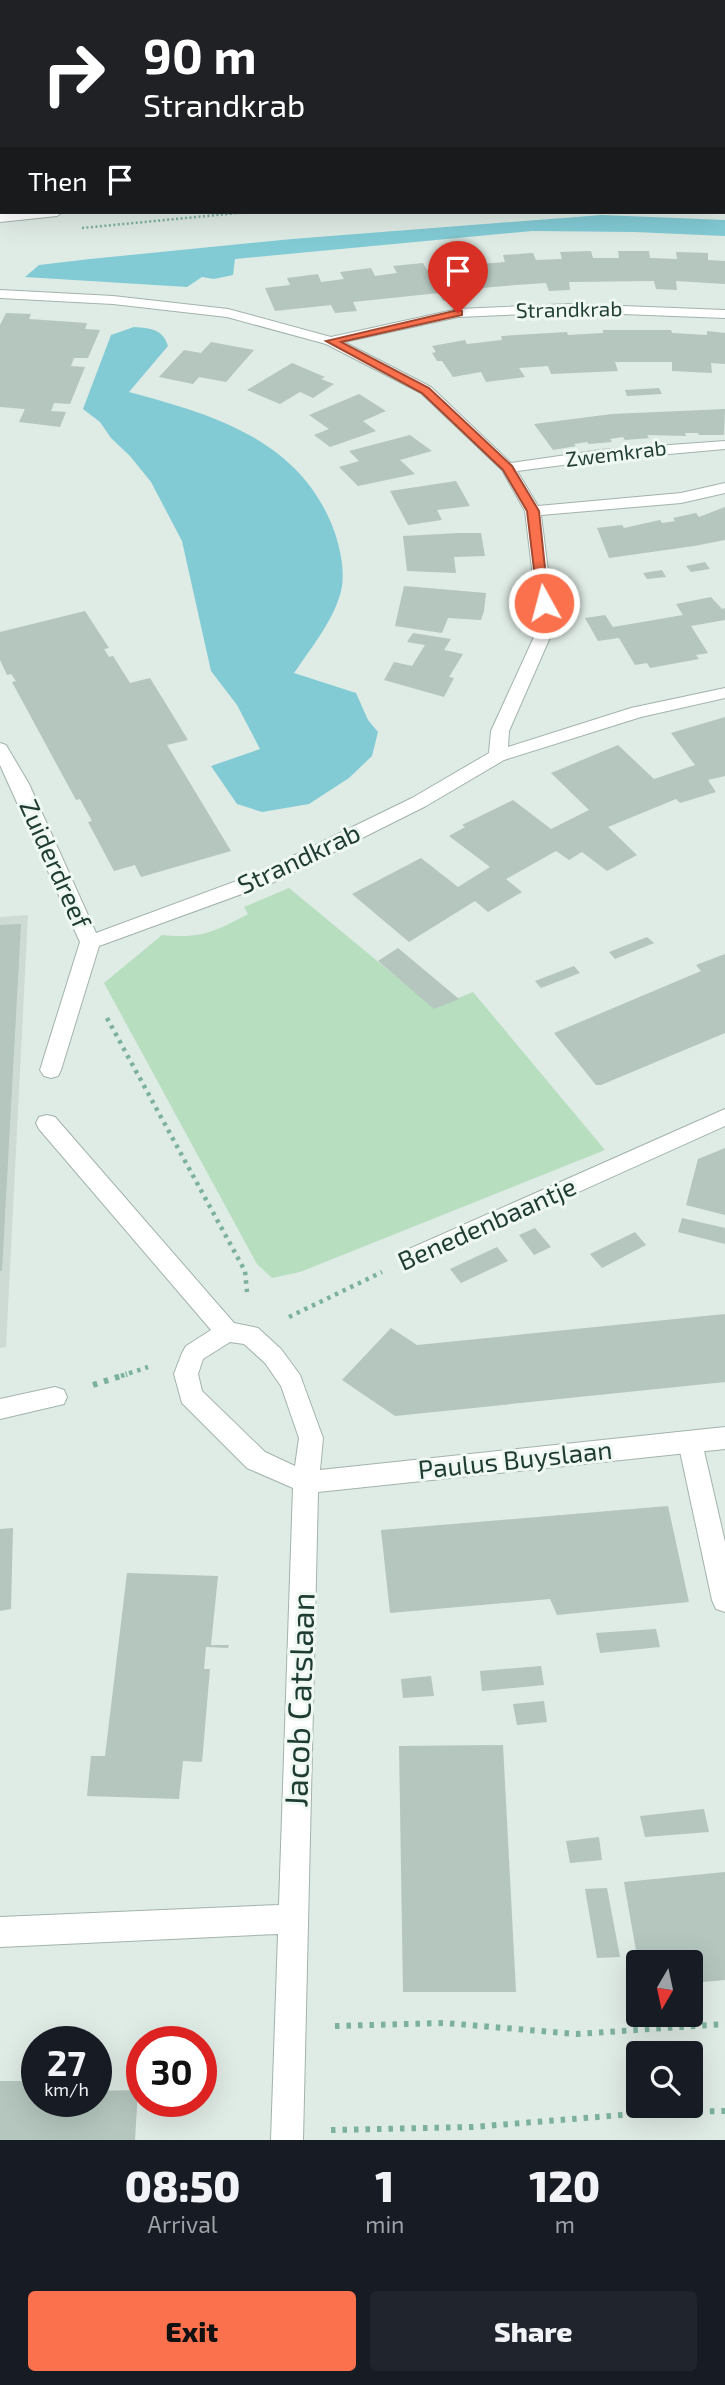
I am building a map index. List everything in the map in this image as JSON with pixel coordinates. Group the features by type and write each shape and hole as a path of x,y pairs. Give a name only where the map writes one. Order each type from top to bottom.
{"street":[{"path":"0,218 22,214"},
{"path":"0,233 27,214"},
{"name":"Strandkrab","path":"0,294 113,300 228,313 331,341 426,390 508,468 533,511 547,626 500,731 498,756"},
{"name":"Strandkrab","path":"331,341 458,313 570,308 725,314"},
{"name":"Zwemkrab","path":"508,468 639,451 725,445"},
{"name":"Zwemkrab","path":"533,511 681,498 725,488"},
{"name":"Strandkrab","path":"90,942 265,878 419,802 498,756 637,712 725,693"},
{"name":"Zuiderdreef","path":"0,749 20,784 90,942"},
{"path":"0,790 20,784"},
{"path":"51,1070 90,942"},
{"name":"Benedenbaantje","path":"417,1255 725,1117"},
{"name":"Jacob Catslaan","path":"47,1123 239,1334 273,1356 292,1382 311,1438 306,1482 287,2136"},
{"path":"239,1334 194,1353 186,1374 191,1395 256,1460 306,1482"},
{"path":"0,1409 55,1397"},
{"name":"Paulus Buyslaan","path":"306,1482 725,1438"},
{"path":"690,1442 725,1600"},
{"path":"0,1932 294,1919"}],"path":[{"path":"74,229 228,214"},
{"path":"106,1017 245,1271 239,1334"},
{"name":"Benedenbaantje","path":"239,1334 417,1255"},
{"path":"55,1397 194,1353"},
{"path":"290,2026 445,2023 576,2034 725,2024"},
{"path":"287,2136 473,2127 659,2112 725,2112"}],"shaded area":[{"path":"28,915 6,1347 0,1348 0,917"}],"green space":[{"path":"289,888 434,1008 473,992 605,1150 300,1272 272,1278 257,1264 104,983 162,935 187,936 216,930 248,914 244,907"}],"water":[{"path":"602,215 725,220 725,236 532,231 235,259 233,275 214,279 202,277 187,287 25,277 39,265 90,259 292,239"},
{"path":"134,327 159,333 168,346 129,392 223,422 252,436 278,454 301,475 320,501 335,533 342,564 340,595 326,626 294,673 356,693 368,720 378,732 372,756 349,778 309,804 262,812 237,804 211,766 260,749 237,705 211,671 182,541 151,482 100,422 83,409 111,335"}],"building":[{"path":"591,251 593,258 619,258 618,251 649,251 650,258 677,259 676,252 708,253 708,260 725,261 725,284 676,281 677,290 656,289 654,281 569,282 570,290 549,291 546,283 515,285 460,290 465,299 443,301 439,293 353,302 357,311 335,313 331,305 275,311 265,288 290,285 287,278 318,274 321,282 344,279 340,272 371,268 375,276 397,273 393,266 423,263 427,270 450,268 445,260 475,257 480,264 505,262 503,255 533,253 536,260 562,259 560,252"},
{"path":"6,313 31,314 29,319 87,323 85,329 100,330 88,358 74,358 71,366 85,367 70,404 54,403 51,411 66,412 60,427 19,422 25,409 0,407 0,325"},
{"path":"603,330 671,330 672,333 707,335 707,331 725,333 725,364 711,363 712,373 672,371 672,362 615,362 618,371 551,374 548,366 519,368 525,377 486,382 481,372 453,377 442,361 437,361 432,353 436,352 432,346 465,340 467,344 502,340 501,336 603,333"},
{"path":"211,342 254,350 226,382 199,377 193,384 159,377 184,350 201,353"},
{"path":"292,363 325,377 321,379 334,384 313,398 300,392 280,404 247,390"},
{"path":"659,388 662,394 627,396 625,390"},
{"path":"359,394 386,411 363,421 376,431 330,447 314,435 329,429 309,415"},
{"path":"725,409 724,435 685,433 686,436 647,435 649,438 625,440 623,437 610,439 612,442 587,442 553,450 534,424 612,414"},
{"path":"410,435 432,451 400,460 415,474 358,486 339,467 359,461 349,451"},
{"path":"456,481 470,506 437,510 442,520 408,525 390,491"},
{"path":"725,507 725,540 694,546 609,558 597,528 622,525 624,528 660,520 662,523 675,521 673,518 696,513 699,517"},
{"path":"481,533 485,556 454,557 456,573 407,571 403,536"},
{"path":"705,562 710,569 691,572 686,566"},
{"path":"662,570 666,577 647,579 643,573"},
{"path":"404,586 486,593 481,620 448,618 442,633 395,626"},
{"path":"711,597 722,609 725,608 725,620 691,626 708,653 696,655 699,659 650,668 647,663 635,665 619,638 598,641 585,618 605,615 613,627 683,615 676,604"},
{"path":"85,611 109,648 104,649 109,657 113,656 130,683 150,678 188,740 167,745 231,851 141,877 135,865 114,871 88,822 92,821 80,799 76,800 12,682 16,681 11,674 7,675 0,660 0,632"},
{"path":"413,633 451,639 444,650 463,654 449,677 454,678 444,697 384,680 394,662 412,666 425,645 407,642"},
{"path":"725,717 725,776 708,780 716,792 680,803 676,799 608,827 637,855 607,871 582,852 569,860 556,851 506,879 522,892 488,912 475,901 409,942 352,894 421,858 458,887 490,867 449,836 465,827 462,825 513,800 551,829 589,810 551,773 618,745 654,779 695,765 671,733"},
{"path":"21,924 2,1271 0,1271 0,925"},
{"path":"647,937 654,943 615,959 609,952"},
{"path":"398,948 459,999 434,1009 378,961"},
{"path":"725,954 725,1033 596,1085 554,1033 701,971 696,965"},
{"path":"574,966 580,973 541,988 535,981"},
{"path":"725,1148 725,1215 686,1205 698,1159"},
{"path":"682,1218 725,1228 725,1244 678,1232"},
{"path":"535,1228 551,1247 534,1255 519,1235"},
{"path":"635,1232 646,1245 602,1268 590,1254"},
{"path":"497,1247 508,1261 461,1283 450,1269"},
{"path":"725,1314 725,1382 395,1416 342,1380 391,1328 417,1345"},
{"path":"668,1506 689,1602 557,1615 550,1599 390,1613 381,1530"},
{"path":"13,1528 11,1609 0,1611 0,1529"},
{"path":"127,1573 218,1576 211,1645 229,1645 228,1648 206,1647 204,1669 210,1669 202,1762 183,1761 179,1799 87,1796 91,1756 105,1756"},
{"path":"656,1629 660,1647 600,1653 596,1633"},
{"path":"541,1666 544,1685 482,1691 480,1671"},
{"path":"431,1676 434,1696 403,1698 401,1679"},
{"path":"544,1701 547,1722 517,1725 513,1704"},
{"path":"503,1745 516,1992 403,1992 399,1746"},
{"path":"704,1809 709,1832 645,1837 640,1816"},
{"path":"599,1837 602,1860 570,1863 566,1841"},
{"path":"725,1872 725,1980 704,1982 704,1950 636,1950 624,1882"},
{"path":"607,1888 620,1957 597,1958 585,1889"},
{"path":"0,2081 21,2081 21,2117 112,2117 112,2091 126,2090 126,2117 136,2117 135,2140 0,2140"}],"route":[{"path":"458,313 331,341 426,390 508,468 533,511 544,603"}]}
